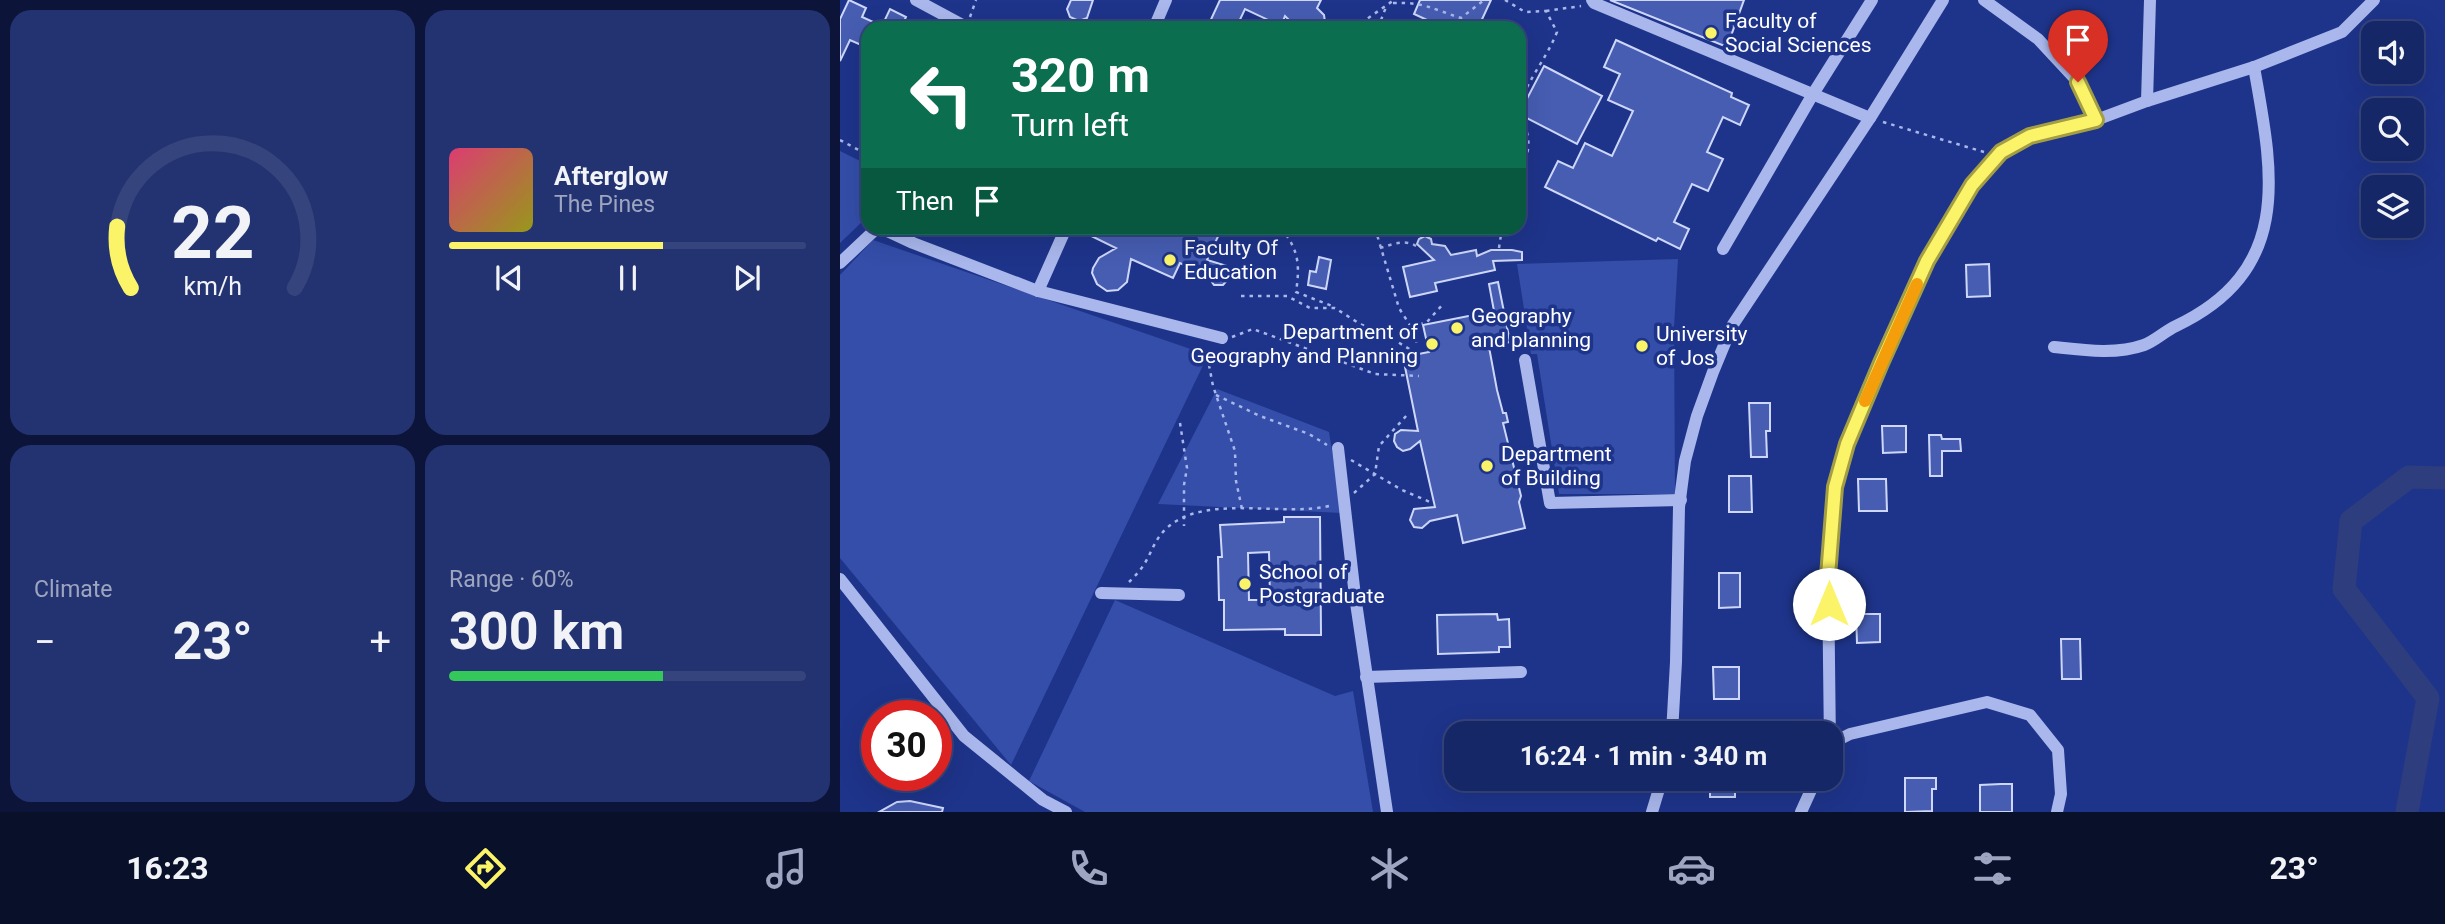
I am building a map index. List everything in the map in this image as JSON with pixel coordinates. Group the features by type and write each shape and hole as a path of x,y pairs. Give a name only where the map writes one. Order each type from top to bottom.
{"street":[{"path":"916,0 955,21"},
{"path":"1157,21 1166,0"},
{"path":"1723,249 1813,94 1872,0"},
{"path":"1672,721 1681,500 1685,461 1696,416 1732,326 1870,117 1943,0"},
{"path":"1984,0 2038,39 2078,82 2096,120"},
{"path":"2147,101 2150,0"},
{"path":"1831,721 1828,576 1835,487 1847,444 1927,261 1972,185 1997,156 2030,136 2096,120 2254,67 2342,32 2374,0"},
{"path":"1593,2 1870,117"},
{"path":"2054,347 2117,350 2145,345 2167,330 2199,315 2228,291 2248,267 2262,241 2270,190 2264,121 2254,67"},
{"path":"840,263 871,235"},
{"path":"895,235 1038,290 1222,338"},
{"path":"1038,290 1063,235"},
{"path":"1525,360 1550,503 1681,500"},
{"path":"1338,450 1366,677 1387,812"},
{"path":"840,579 964,736 1043,800 1066,812"},
{"path":"1101,593 1179,595"},
{"path":"1366,677 1521,672"},
{"path":"1843,738 1987,702 2030,715 2058,750 2061,794 2057,812"},
{"path":"1652,812 1658,791"},
{"path":"1801,812 1811,791"}],"path":[{"path":"970,21 976,0"},
{"path":"1365,21 1393,2 1414,2 1461,18 1484,0"},
{"path":"1505,0 1525,12 1593,2"},
{"path":"1381,21 1386,7"},
{"path":"1526,89 1550,50 1557,32 1546,11"},
{"path":"1870,117 1997,156"},
{"path":"1526,126 1530,137 1526,156"},
{"path":"840,140 861,151"},
{"path":"1285,235 1296,252 1299,264 1296,292 1335,308 1416,353"},
{"path":"1377,235 1399,308 1411,327 1418,347"},
{"path":"1499,248 1502,235"},
{"path":"1380,248 1402,242 1411,242 1419,248"},
{"path":"1241,296 1287,296 1310,308 1335,308"},
{"path":"1411,327 1427,322 1444,303"},
{"path":"1222,338 1253,329 1376,374 1419,376"},
{"path":"1209,365 1234,451 1236,481 1242,509"},
{"path":"1216,395 1260,416 1309,434 1402,491 1430,502"},
{"path":"1121,593 1143,567 1162,533 1185,515 1223,509 1293,510 1328,507 1344,500 1374,474 1379,446 1407,415"},
{"path":"1181,423 1187,468 1184,485 1184,526"}],"shaded area":[{"path":"840,151 861,162 861,223 840,243"},
{"path":"873,240 1208,355 1011,765 840,558 840,275"},
{"path":"1678,259 1674,327 1675,494 1559,494 1537,354 1531,354 1517,264"},
{"path":"1217,389 1329,432 1342,513 1158,504"},
{"path":"1115,600 1335,696 1353,691 1373,812 1085,812 1029,781"}],"building":[{"path":"849,0 866,8 862,17 871,21 861,21 861,45 850,40 840,61 840,19"},
{"path":"1071,0 1093,0 1087,18 1079,21 1070,17 1067,9"},
{"path":"1220,0 1321,0 1317,8 1324,15 1325,21 1290,21 1285,16 1283,21 1270,21 1245,9 1239,21 1210,21"},
{"path":"1420,0 1491,0 1481,21 1429,21 1414,14"},
{"name":"Faculty of Social Sciences","path":"1610,0 1744,0 1727,47"},
{"path":"890,9 906,17 904,21 884,21"},
{"path":"1616,40 1732,93 1731,97 1749,105 1740,125 1723,117 1707,152 1723,159 1708,191 1692,184 1674,222 1689,229 1680,249 1658,238 1656,241 1545,187 1558,161 1573,168 1585,143 1612,156 1633,111 1608,100 1620,74 1604,67"},
{"path":"1544,66 1602,96 1577,144 1526,118 1526,101"},
{"name":"Faculty Of Education","path":"1089,235 1219,235 1207,260 1227,266 1229,278 1223,285 1214,285 1207,275 1180,263 1173,278 1131,259 1127,282 1118,290 1107,291 1097,284 1092,273 1093,268 1099,258 1116,248"},
{"path":"1425,236 1431,239 1432,244 1445,246 1451,255 1476,250 1477,256 1491,250 1512,250 1522,252 1522,260 1493,261 1495,270 1435,283 1437,291 1410,297 1403,267 1434,260 1417,244 1419,239"},
{"path":"1319,257 1331,260 1326,289 1308,285 1310,271 1316,272"},
{"path":"1989,264 1990,296 1967,297 1966,265"},
{"path":"1498,282 1510,342 1489,347 1497,390 1508,422 1503,423 1521,496 1519,502 1525,528 1463,543 1457,515 1430,521 1422,528 1414,527 1410,520 1414,509 1435,507 1420,441 1403,451 1394,441 1395,434 1401,430 1418,431 1403,357 1429,352 1423,325 1494,311 1489,284"},
{"path":"1749,403 1770,403 1770,431 1766,431 1767,457 1751,457"},
{"path":"1882,426 1906,426 1906,452 1883,453"},
{"path":"1929,435 1941,435 1942,439 1960,439 1961,451 1942,451 1942,476 1930,476"},
{"path":"1729,476 1751,476 1752,512 1729,512"},
{"path":"1858,479 1886,479 1887,511 1859,511"},
{"path":"1284,517 1320,517 1321,635 1285,635 1285,629 1224,630 1224,600 1219,600 1218,557 1222,557 1220,525 1284,522","holes":["1269,552 1270,600 1249,600 1248,553"]},
{"path":"1719,573 1740,573 1740,607 1719,608"},
{"path":"1497,614 1498,620 1509,619 1510,647 1499,647 1499,652 1438,654 1437,615"},
{"path":"1856,614 1880,614 1880,642 1857,643"},
{"path":"2061,639 2080,639 2081,679 2062,679"},
{"path":"1713,667 1739,667 1739,699 1714,699"},
{"path":"1905,778 1936,778 1936,789 1932,789 1932,811 1905,812"},
{"path":"2012,784 2012,812 1980,812 1980,785"},
{"path":"1710,791 1735,791 1735,797 1710,797"},
{"path":"910,801 943,808 942,812 879,812 897,802"}],"waterway":[{"path":"2407,812 2428,698 2344,589 2351,521 2409,477 2445,478"}],"slow traffic":[{"path":"1865,401 1917,284"}],"place":[{"name":"Faculty of Social Sciences","path":"1711,33"},
{"name":"Faculty Of Education","path":"1170,260"},
{"name":"Geography and planning","path":"1457,328"},
{"name":"Department of Geography and Planning","path":"1432,344"},
{"name":"University of Jos","path":"1642,346"},
{"name":"Department of Building","path":"1487,466"},
{"name":"School of Postgraduate","path":"1245,584"}],"route":[{"path":"1829,604 1828,576 1835,487 1847,444 1927,261 1972,185 2001,152 2030,136 2096,120 2078,82"}]}
